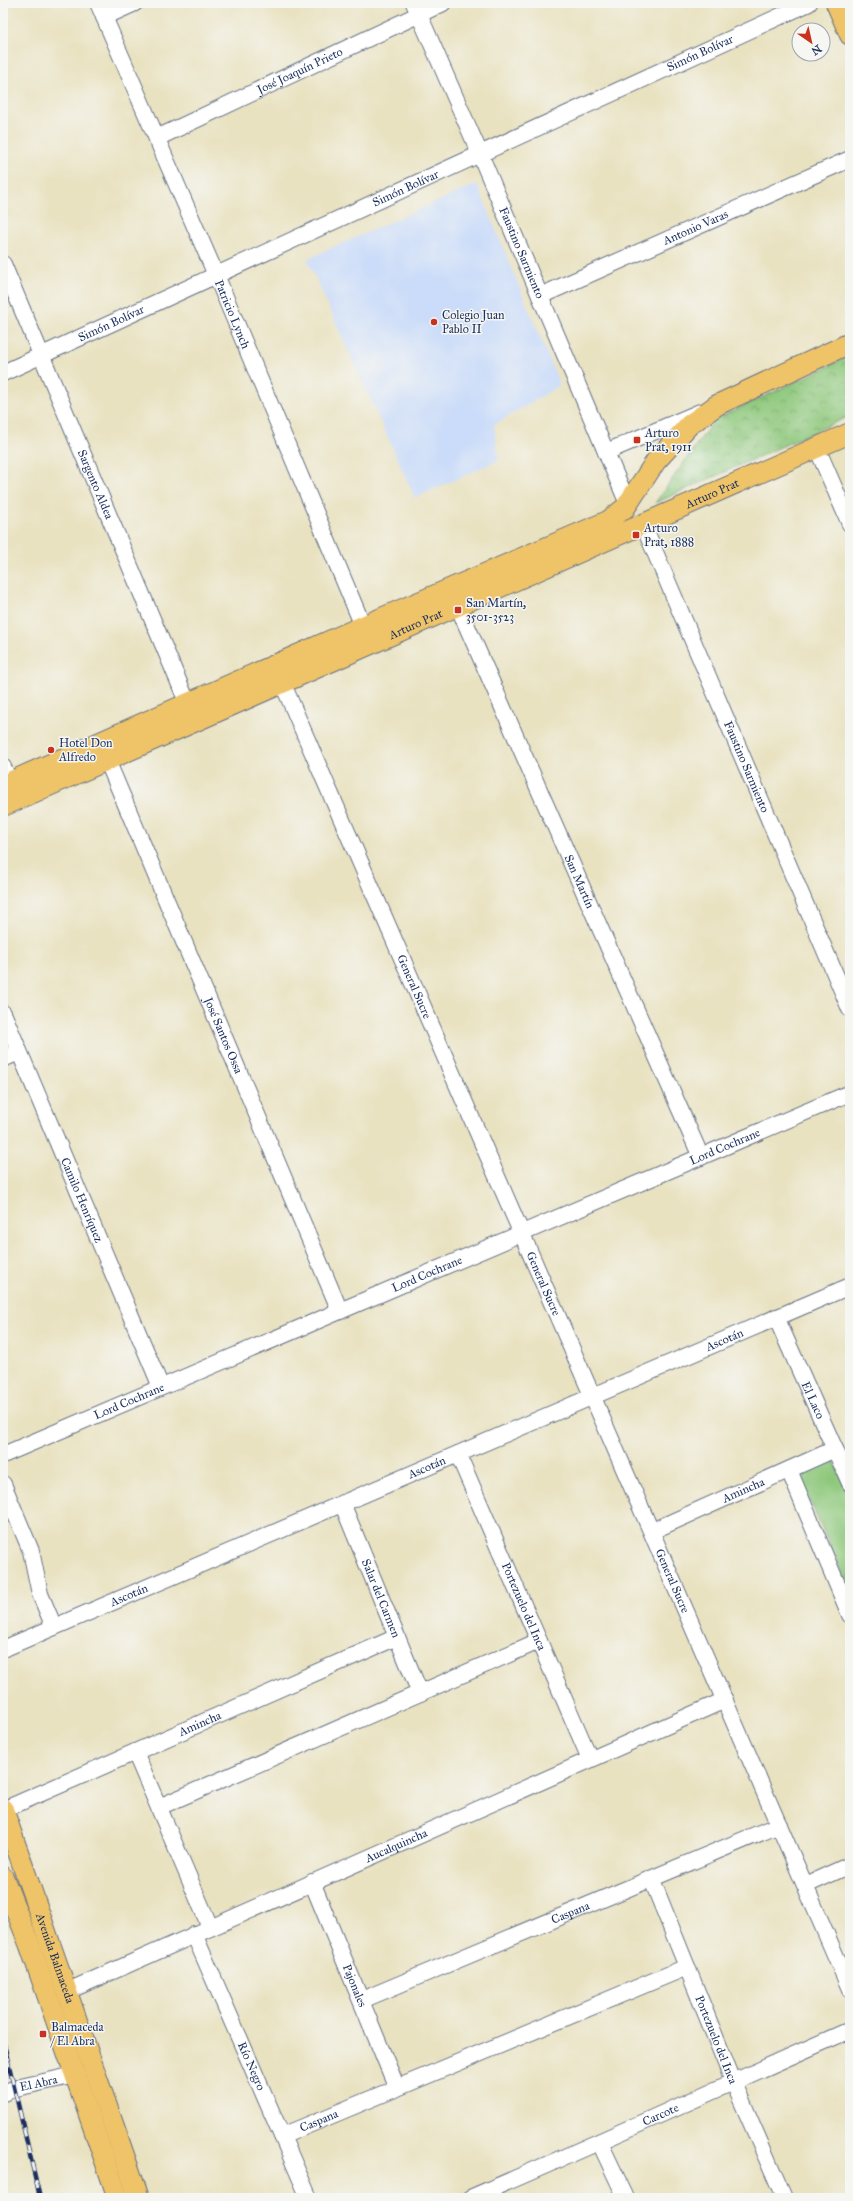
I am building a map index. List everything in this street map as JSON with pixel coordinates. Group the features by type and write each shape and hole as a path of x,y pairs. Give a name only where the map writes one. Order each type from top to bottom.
{"main road":[{"path":"836,3 850,35"},
{"name":"Arturo Prat","path":"5,778 188,704 617,516 628,504 673,440 689,425 717,405 850,343"},
{"name":"Arturo Prat","path":"3,806 850,433"},
{"name":"Avenida Balmaceda","path":"3,1809 68,1991 139,2198"},
{"name":"Avenida Balmaceda","path":"3,1877 28,1940 118,2198"}],"street":[{"path":"101,10 136,3"},
{"name":"José Joaquín Prieto","path":"157,138 416,8 444,3"},
{"name":"Simón Bolívar","path":"3,373 809,3"},
{"name":"Faustino Sarmiento","path":"416,8 480,154 628,504"},
{"name":"Patricio Lynch","path":"101,10 216,275 363,626"},
{"name":"Antonio Varas","path":"540,296 850,159"},
{"name":"Sargento Aldea","path":"3,264 188,704"},
{"name":"Arturo Prat","path":"606,452 717,405"},
{"path":"817,448 850,524"},
{"name":"Faustino Sarmiento","path":"644,524 850,1009"},
{"name":"San Martín","path":"458,606 701,1157"},
{"name":"General Sucre","path":"282,682 849,1982"},
{"name":"José Santos Ossa","path":"107,760 340,1311"},
{"name":"Camilo Henríquez","path":"3,1013 161,1387"},
{"path":"3,1058 19,1052"},
{"name":"Lord Cochrane","path":"3,1454 850,1094"},
{"name":"Ascotán","path":"3,1649 850,1286"},
{"name":"El Laco","path":"776,1317 850,1483"},
{"name":"Amincha","path":"652,1532 835,1449"},
{"name":"Portezuelo del Inca","path":"458,1454 590,1760"},
{"path":"789,1470 850,1615"},
{"path":"3,1484 31,1551 40,1594 54,1627"},
{"name":"Salar del Carmen","path":"342,1503 420,1693"},
{"name":"Amincha","path":"3,1809 397,1637"},
{"path":"159,1807 539,1641"},
{"name":"Aucalquincha","path":"68,1991 725,1700"},
{"path":"135,1752 210,1927"},
{"name":"Caspana","path":"362,2000 652,1880 780,1825"},
{"path":"806,1885 850,1865"},
{"name":"Portezuelo del Inca","path":"652,1880 733,2081 784,2198"},
{"name":"Pajonales","path":"312,1882 362,2000 397,2088"},
{"name":"Río Negro","path":"194,1934 309,2198"},
{"name":"Caspana","path":"282,2136 687,1967"},
{"name":"Carcote","path":"470,2198 600,2143 733,2081 850,2030"},
{"name":"El Abra","path":"3,2093 16,2088 75,2075"},
{"path":"600,2143 626,2198"}],"shaded area":[{"name":"Colegio Juan Pablo II","path":"477,184 560,385 494,425 499,460 415,498 307,259"}],"green space":[{"path":"850,356 850,416 655,503 714,420"},
{"path":"833,1458 850,1499 850,1591 798,1474"}],"railway":[{"path":"3,2040 40,2198"}],"place":[{"name":"Colegio Juan Pablo II","path":"434,322"},
{"name":"Arturo Prat, 1911","path":"637,440"},
{"name":"Arturo Prat, 1888","path":"636,535"},
{"name":"San Martín, 3501-3523","path":"458,610"},
{"name":"Hotel Don Alfredo","path":"51,750"},
{"name":"Balmaceda / El Abra","path":"43,2034"}]}
